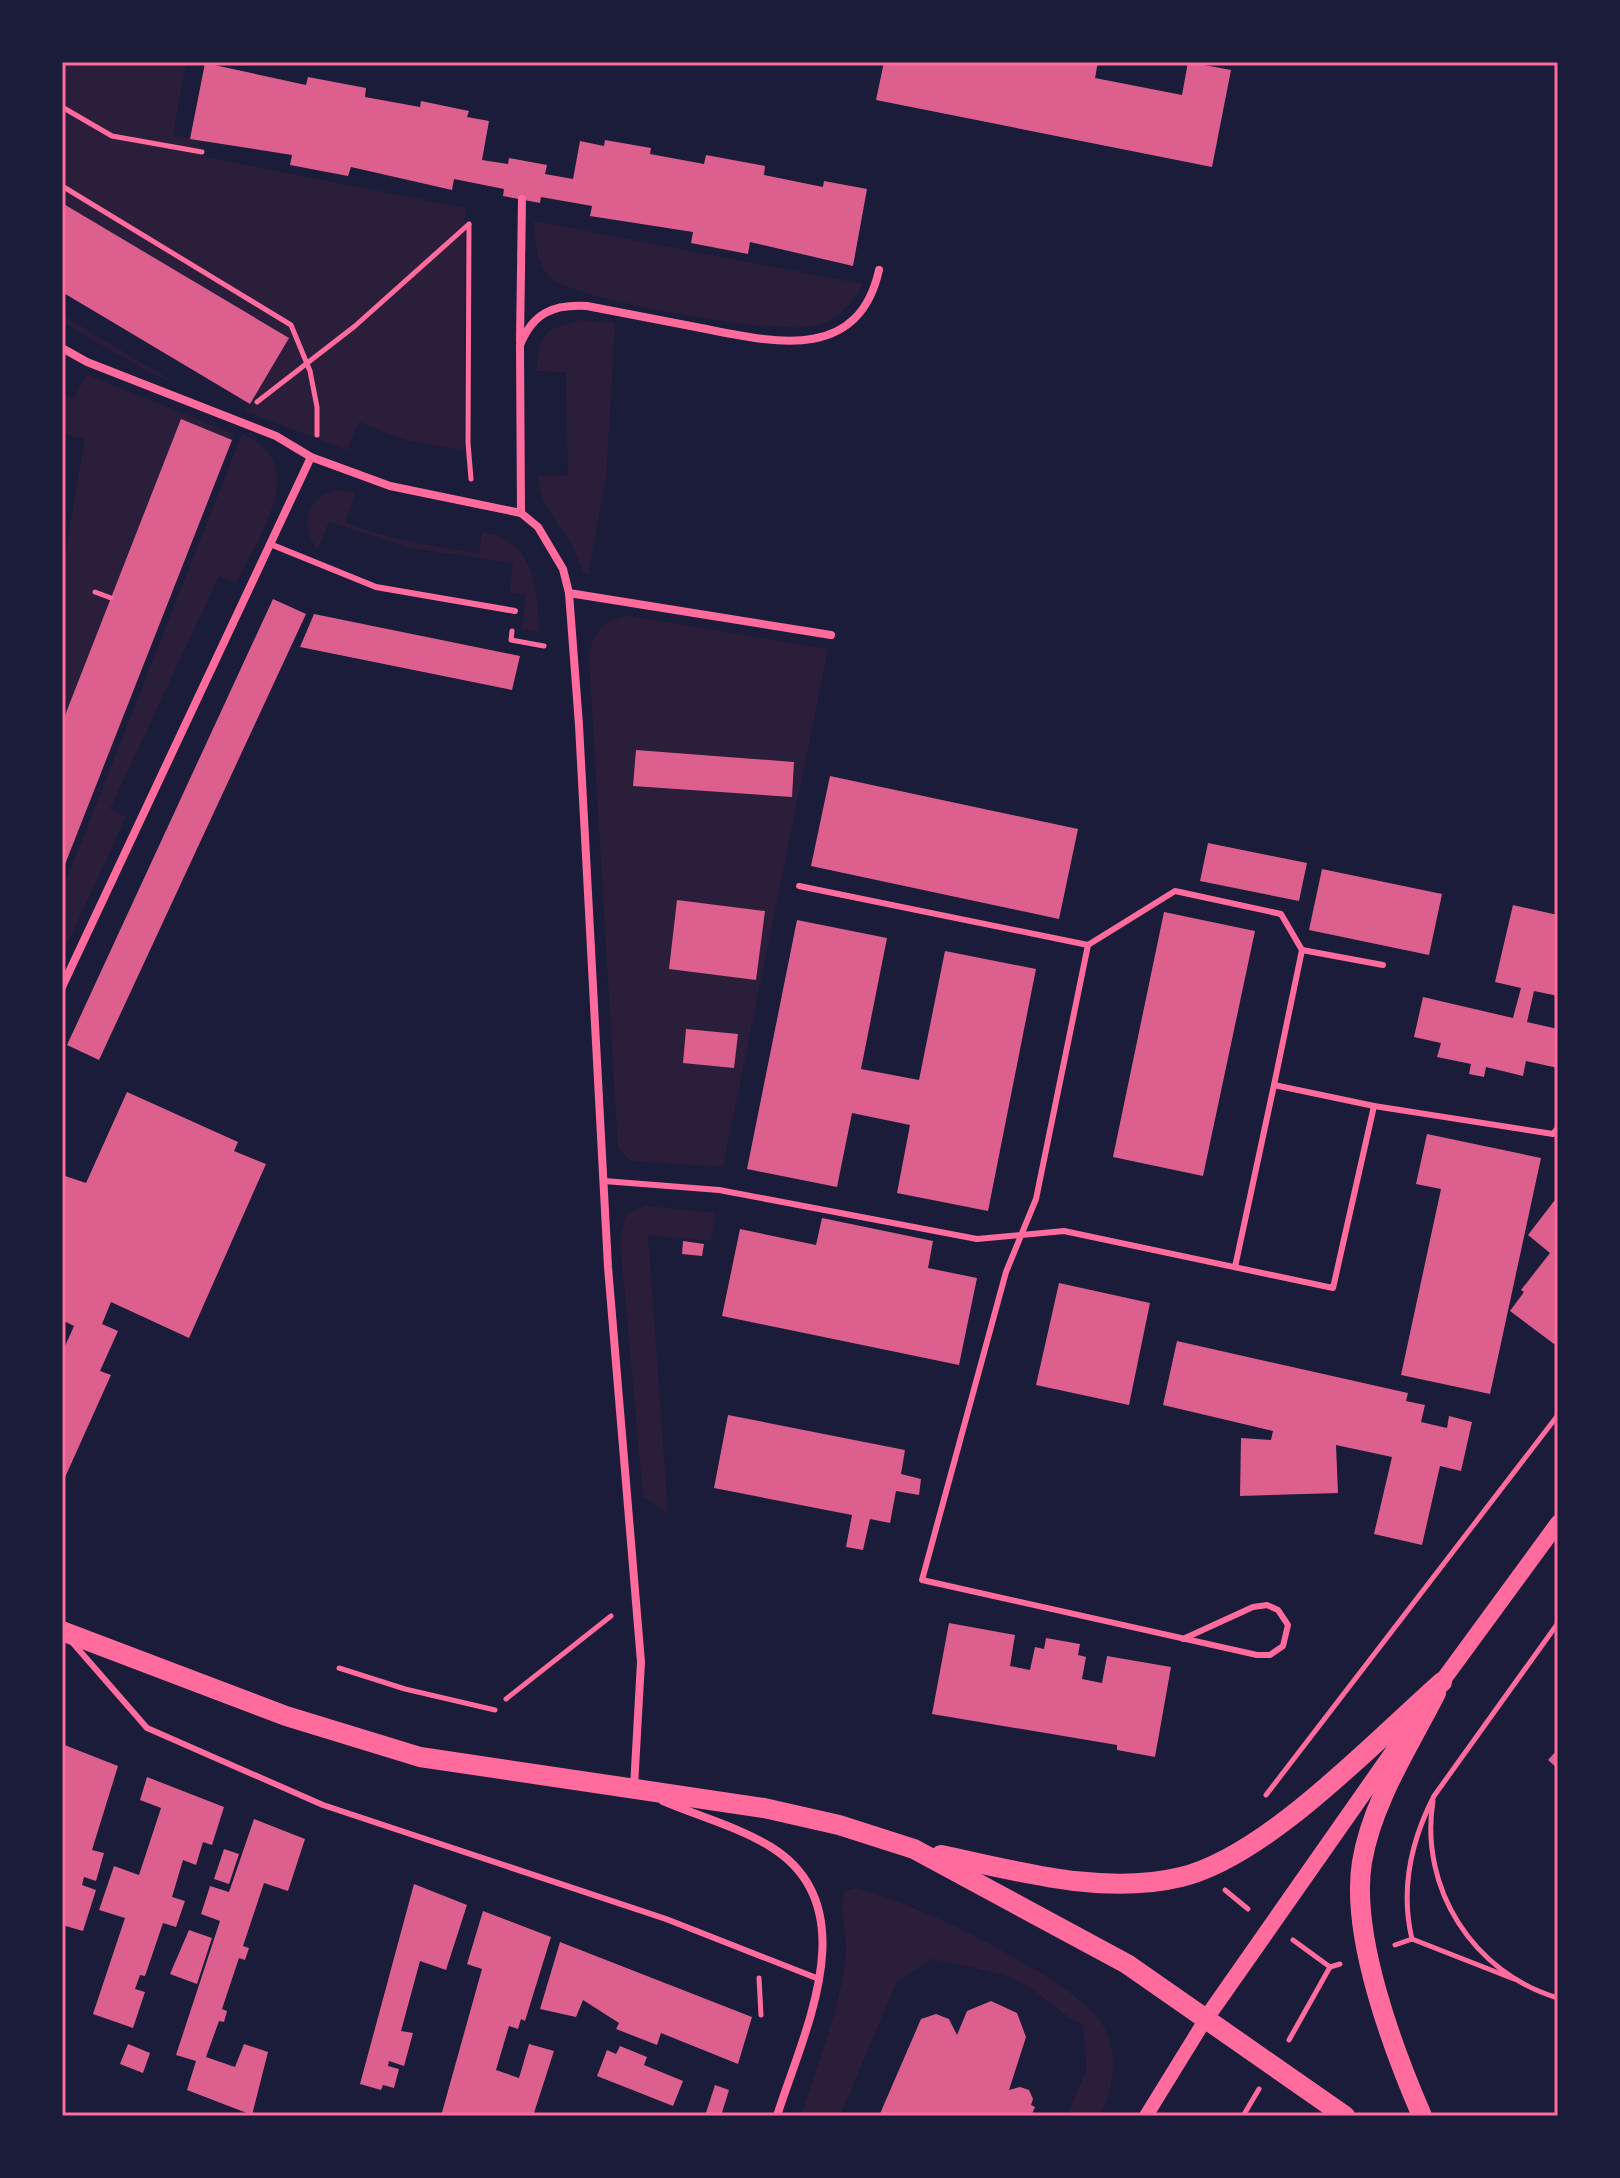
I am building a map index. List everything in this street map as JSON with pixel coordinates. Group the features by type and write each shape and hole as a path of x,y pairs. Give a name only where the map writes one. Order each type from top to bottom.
{"main road":[{"path":"1207,2017 1442,1682 1558,1523"},
{"path":"62,1631 286,1716 386,1748 469,1766 764,1808 839,1825 914,1849 1019,1871 1101,1883 1181,1877 1238,1853 1276,1828 1442,1682"},
{"path":"1422,2116 1399,2061 1380,1999 1360,1901 1361,1875 1371,1830 1390,1782 1442,1682"},
{"path":"914,1849 1127,1964 1345,2116"}],"street":[{"path":"521,513 522,199"},
{"path":"520,345 526,331 545,311 571,305 767,341 805,341 839,331 853,320 866,306 879,270"},
{"path":"62,348 87,362 244,423 311,457 410,492 521,513 538,527 552,545 569,593 587,842 604,1181 641,1662 634,1788 769,1846 790,1861 808,1881 820,1908 824,1939 819,1979 777,2116"},
{"path":"62,987 311,457"},
{"path":"569,593 831,635"},
{"path":"1146,2116 1207,2017"}],"lane":[{"path":"270,544 376,587 515,611"},
{"path":"799,886 1088,945 1175,891 1281,914 1302,950 1235,1267"},
{"path":"1088,945 1036,1199 1006,1272 922,1580 1183,1639 1266,1656 1283,1646 1288,1631 1278,1610 1260,1605 1183,1639"},
{"path":"1302,950 1383,965"},
{"path":"1274,1085 1374,1106 1553,1134 1558,1128"},
{"path":"604,1181 719,1190 977,1239 1064,1231 1333,1288 1374,1106"},
{"path":"62,1631 147,1728 323,1805 666,1919 819,1979"}],"path":[{"path":"62,107 112,136 202,152"},
{"path":"62,186 282,318 297,334 307,362 317,418 311,457"},
{"path":"244,423 251,408 355,326 469,224 468,443 472,480"},
{"path":"95,592 111,598"},
{"path":"1264,1797 1558,1415"},
{"path":"506,1699 611,1616"},
{"path":"1558,1623 1434,1796 1421,1821 1409,1866 1407,1913 1412,1939 1558,1998"},
{"path":"339,1668 405,1689 495,1710"},
{"path":"1434,1796 1432,1851 1447,1904 1475,1946 1514,1979"},
{"path":"1304,1947 1330,1967 1304,2014"}],"shaded area":[{"path":"62,62 186,62 173,135 199,140 201,156 465,208 464,451 402,439 359,422 347,450 245,411 250,403 62,292"},
{"path":"534,221 863,284 843,311 814,326 762,326 679,314 598,296 551,278 539,259"},
{"path":"62,315 177,384 150,373 62,322"},
{"path":"579,320 615,323 606,479 588,575 582,572 572,546 544,501 538,476 568,475 566,372 536,371 539,345 550,330"},
{"path":"87,375 234,434 232,440 181,420 62,723 62,570 85,439 62,434 62,393 73,399"},
{"path":"242,434 263,447 274,463 277,482 274,502 236,583 219,576 110,809 126,817 62,955 62,891"},
{"path":"336,490 355,493 345,522 378,533 411,542 479,553 482,532 513,545 530,569 537,600 539,632 521,629 526,595 510,592 513,563 410,548 329,522 318,549 308,531 309,514 318,499"},
{"path":"630,616 828,649 723,1167 631,1161 618,1149 589,658 593,641 601,628 613,620"},
{"path":"647,1206 715,1213 711,1241 648,1235 668,1514 643,1496 620,1240 626,1214"},
{"path":"855,1888 948,1923 1025,1964 1085,2005 1107,2033 1113,2057 1112,2081 1100,2116 1067,2116 1087,2068 1083,2025 1011,1978 932,1959 896,1983 840,2116 801,2116 834,2015 843,1974 846,1946 843,1897 845,1891"}],"building":[{"path":"884,62 1098,62 1095,78 1182,95 1188,62 1231,70 1212,167 876,100"},
{"path":"205,63 306,85 308,77 366,88 365,97 420,107 421,101 469,111 467,117 489,121 482,160 508,164 509,158 547,165 545,174 573,179 580,141 604,146 605,140 651,148 650,154 704,164 706,155 765,166 764,175 823,187 824,181 867,189 853,266 750,242 748,254 691,243 693,232 590,216 592,206 541,197 540,203 503,196 504,189 454,179 452,190 351,167 348,176 290,165 292,155 190,139"},
{"path":"62,203 289,338 250,404 62,292"},
{"path":"181,419 232,440 62,872 62,723"},
{"path":"273,599 306,614 99,1060 67,1045"},
{"path":"314,614 520,656 512,690 300,647"},
{"path":"636,750 794,762 792,797 633,786"},
{"path":"830,776 1078,829 1059,919 811,866"},
{"path":"1208,843 1307,863 1299,901 1200,881"},
{"path":"1322,869 1442,894 1429,955 1309,930"},
{"path":"677,900 765,911 756,980 669,969"},
{"path":"1513,905 1558,915 1558,996 1534,991 1527,1022 1558,1029 1558,1068 1526,1061 1523,1076 1486,1067 1484,1077 1469,1074 1471,1064 1437,1057 1441,1043 1414,1037 1423,997 1513,1018 1521,988 1495,982"},
{"path":"1164,912 1255,931 1203,1176 1113,1157"},
{"path":"797,920 887,938 861,1069 919,1080 945,951 1036,969 988,1211 897,1193 910,1125 852,1113 837,1187 747,1169"},
{"path":"686,1029 738,1034 734,1068 683,1063"},
{"path":"127,1092 238,1142 234,1151 266,1164 189,1338 111,1302 102,1324 118,1331 100,1371 111,1375 62,1484 62,1353 74,1326 62,1320 62,1175 86,1183"},
{"path":"1427,1134 1541,1158 1490,1394 1401,1375 1441,1189 1416,1184"},
{"path":"1558,1196 1558,1339 1554,1344 1510,1311 1524,1292 1521,1290 1550,1253 1528,1235"},
{"path":"822,1218 933,1241 928,1268 977,1278 959,1365 722,1316 740,1229 816,1245"},
{"path":"683,1241 704,1244 702,1256 682,1254"},
{"path":"1059,1283 1150,1303 1129,1405 1036,1385"},
{"path":"1177,1341 1408,1393 1406,1401 1425,1405 1421,1422 1447,1428 1449,1416 1472,1422 1461,1471 1440,1466 1422,1545 1374,1534 1392,1457 1336,1445 1338,1493 1240,1496 1241,1438 1271,1440 1273,1431 1163,1405"},
{"path":"728,1415 905,1450 901,1474 921,1479 919,1495 896,1491 890,1523 870,1519 863,1550 846,1547 852,1515 714,1488"},
{"path":"949,1623 1015,1635 1010,1666 1030,1670 1035,1647 1044,1649 1046,1638 1080,1644 1078,1655 1086,1657 1082,1679 1102,1683 1107,1656 1171,1667 1155,1757 1117,1750 1117,1745 932,1714"},
{"path":"62,1744 118,1766 92,1850 104,1853 96,1881 84,1877 82,1885 96,1890 83,1931 62,1925"},
{"path":"1558,1749 1558,1769 1548,1760"},
{"path":"147,1777 224,1807 212,1845 203,1842 196,1865 183,1860 172,1897 185,1901 176,1927 163,1923 145,1976 140,1975 135,1989 145,1992 133,2028 93,2014 125,1918 99,1910 114,1866 139,1875 161,1808 140,1800"},
{"path":"254,1819 305,1839 288,1891 264,1883 243,1946 249,1948 245,1960 239,1958 222,2009 227,2011 224,2022 219,2021 206,2057 235,2067 244,2044 268,2052 252,2115 187,2090 196,2061 176,2055 220,1921 201,1914 210,1886 229,1892"},
{"path":"224,1849 239,1854 229,1884 214,1879"},
{"path":"414,1884 467,1905 446,1970 420,1961 401,2031 413,2033 404,2066 389,2061 388,2066 399,2069 394,2088 383,2085 381,2090 360,2084"},
{"path":"483,1911 551,1937 525,2021 521,2019 518,2029 509,2026 496,2070 519,2078 529,2044 554,2051 533,2116 441,2116 482,1969 467,1964"},
{"path":"189,1930 212,1938 197,1984 170,1974"},
{"path":"560,1942 752,2017 738,2064 661,2033 657,2045 616,2029 619,2023 583,2000 576,2017 540,2009"},
{"path":"991,2001 1017,2013 1026,2037 1009,2090 1020,2087 1029,2090 1033,2099 1031,2105 1035,2107 1031,2116 879,2116 921,2019 936,2014 949,2019 957,2035 967,2011"},
{"path":"128,2044 150,2053 143,2073 120,2064"},
{"path":"620,2046 647,2057 644,2065 683,2081 673,2106 597,2076 607,2050 616,2054"},
{"path":"715,2085 729,2090 721,2116 705,2116"}]}
